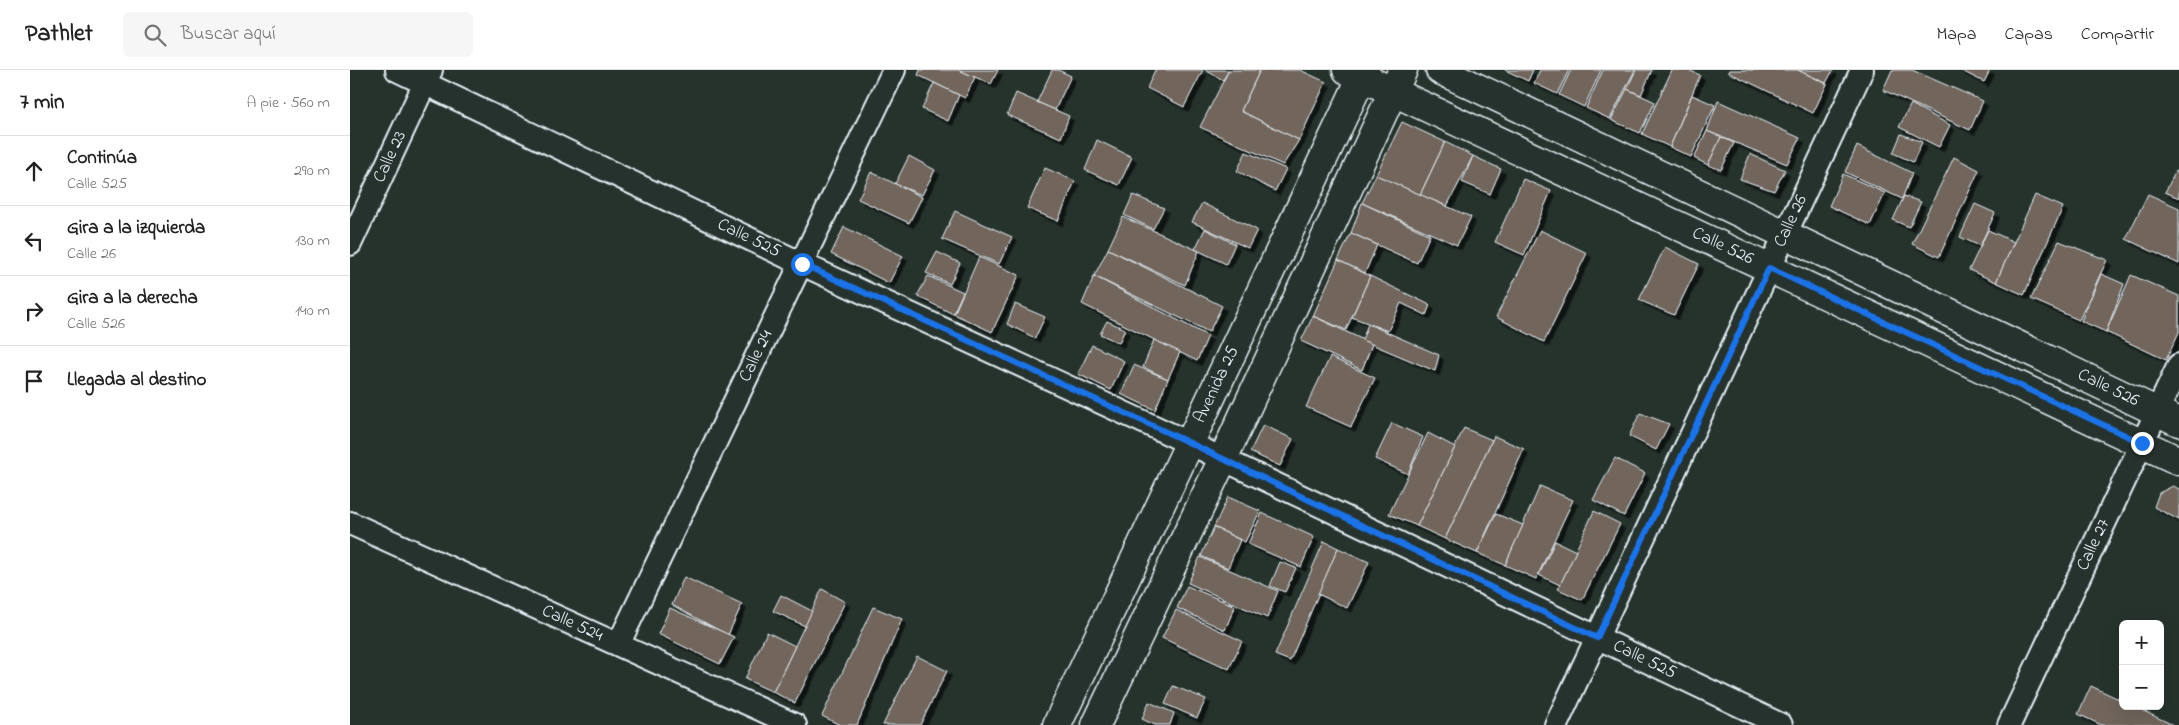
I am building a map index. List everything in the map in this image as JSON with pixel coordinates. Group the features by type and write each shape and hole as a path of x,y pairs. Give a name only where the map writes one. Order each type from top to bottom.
{"main road":[{"name":"Calle 526","path":"1440,70 2168,417"},
{"name":"Calle 526","path":"1358,72 1398,80 1769,268 2179,461"},
{"name":"Avenida 25","path":"1057,725 1190,443 1358,72"},
{"name":"Avenida 25","path":"1096,725 1223,459 1398,80"}],"street":[{"name":"Calle 525","path":"397,70 428,76 802,264 1190,443 1781,725"},
{"name":"Calle 24","path":"619,643 894,70"},
{"name":"Calle 26","path":"1556,725 1862,70"},
{"name":"Calle 23","path":"350,244 428,76"},
{"name":"Calle 27","path":"2009,725 2142,443 2168,417 2179,365"},
{"name":"Calle 524","path":"350,523 619,643 795,725"}],"building":[{"path":"920,70 959,70 975,77 965,98 918,75"},
{"path":"959,70 998,70 991,84"},
{"path":"1052,70 1058,70 1071,76 1055,110 1037,102"},
{"path":"1155,70 1203,70 1184,107 1147,88"},
{"path":"1205,70 1229,70 1223,80"},
{"path":"1229,70 1260,70 1241,111 1299,140 1283,165 1200,127"},
{"path":"1260,70 1300,70 1326,82 1299,140 1241,111"},
{"path":"1505,70 1533,70 1528,81"},
{"path":"1540,70 1569,70 1557,94 1534,83"},
{"path":"1571,70 1601,70 1584,107 1559,95"},
{"path":"1603,70 1635,70 1610,119 1586,108"},
{"path":"1636,70 1652,70 1641,95 1627,89"},
{"path":"1672,70 1688,70 1700,75 1670,147 1642,134"},
{"path":"1729,70 1798,70 1827,84 1813,113 1728,72"},
{"path":"1798,70 1833,70 1826,83"},
{"path":"1892,70 1912,70 1983,101 1970,130 1883,90"},
{"path":"1960,70 1990,70 1984,82"},
{"path":"934,83 959,95 948,121 922,109"},
{"path":"1627,89 1655,102 1640,133 1611,120"},
{"path":"1016,93 1069,116 1061,138 1007,115"},
{"path":"1692,95 1715,105 1691,157 1670,147"},
{"path":"1718,101 1800,138 1787,164 1707,131"},
{"path":"1911,104 1950,125 1939,147 1899,127"},
{"path":"1402,122 1445,142 1420,195 1376,175"},
{"path":"1707,131 1721,137 1708,165 1694,158"},
{"path":"1901,134 1922,142 1913,162 1893,153"},
{"path":"1721,137 1734,143 1721,170 1708,165"},
{"path":"1097,140 1132,157 1119,185 1085,170"},
{"path":"1445,142 1473,156 1447,206 1420,195"},
{"path":"1857,146 1912,173 1902,199 1845,172"},
{"path":"1246,152 1286,169 1275,191 1237,171"},
{"path":"1750,154 1785,170 1774,191 1740,179"},
{"path":"909,156 935,170 922,195 895,184"},
{"path":"1473,156 1501,169 1490,194 1462,182"},
{"path":"1954,157 1979,170 1939,257 1912,244"},
{"path":"1045,168 1075,181 1058,221 1027,208"},
{"path":"2176,171 2179,172 2179,198 2165,192"},
{"path":"871,172 922,197 909,223 858,199"},
{"path":"1843,174 1885,193 1870,225 1829,206"},
{"path":"1376,175 1471,217 1457,245 1362,203"},
{"path":"1523,179 1551,191 1524,255 1495,242"},
{"path":"2148,194 2179,208 2179,264 2126,239"},
{"path":"1133,195 1164,208 1153,229 1124,215"},
{"path":"2035,195 2063,207 2024,295 1996,282"},
{"path":"1904,196 1921,202 1909,227 1893,220"},
{"path":"1202,203 1257,230 1248,248 1192,222"},
{"path":"1362,203 1430,235 1417,263 1351,233"},
{"path":"1975,204 1995,213 1980,246 1960,237"},
{"path":"955,211 1012,237 999,264 942,239"},
{"path":"1123,217 1199,251 1185,285 1108,249"},
{"path":"844,227 903,256 889,283 831,254"},
{"path":"1205,229 1235,244 1226,264 1195,249"},
{"path":"1540,230 1587,253 1544,342 1496,317"},
{"path":"1988,230 2014,242 1996,282 1969,270"},
{"path":"1351,233 1377,245 1365,273 1338,260"},
{"path":"2059,241 2107,260 2079,320 2031,299"},
{"path":"1665,247 1699,264 1674,315 1639,300"},
{"path":"1108,249 1222,306 1209,332 1094,276"},
{"path":"937,252 960,263 950,284 926,273"},
{"path":"979,257 1019,275 992,332 954,314"},
{"path":"1338,260 1370,276 1346,330 1313,316"},
{"path":"2101,274 2124,284 2106,332 2081,321"},
{"path":"2131,275 2179,296 2179,332 2166,360 2106,332"},
{"path":"928,276 963,292 953,314 917,296"},
{"path":"1094,276 1208,336 1197,361 1082,304"},
{"path":"1370,276 1430,305 1426,315 1401,303 1388,331 1352,317"},
{"path":"1015,304 1045,317 1035,338 1007,324"},
{"path":"1313,316 1372,344 1362,370 1301,341"},
{"path":"1107,321 1125,329 1119,343 1100,334"},
{"path":"1368,324 1439,355 1435,371 1362,340"},
{"path":"1154,340 1180,352 1168,379 1143,367"},
{"path":"1092,345 1124,361 1111,390 1078,374"},
{"path":"1330,357 1375,378 1351,427 1306,407"},
{"path":"1134,365 1168,379 1155,410 1121,394"},
{"path":"1640,413 1669,424 1656,450 1629,436"},
{"path":"1392,423 1423,437 1408,474 1375,459"},
{"path":"1263,425 1293,439 1280,466 1250,452"},
{"path":"1464,428 1492,440 1445,539 1417,526"},
{"path":"1428,433 1455,447 1417,526 1389,514"},
{"path":"1494,436 1524,449 1477,553 1445,539"},
{"path":"1615,458 1645,473 1624,516 1593,500"},
{"path":"1540,486 1573,500 1536,579 1505,565"},
{"path":"2173,486 2179,489 2179,520 2154,507 2159,493"},
{"path":"1228,497 1260,511 1245,542 1214,527"},
{"path":"1594,511 1620,524 1582,600 1558,589"},
{"path":"1262,513 1314,537 1301,567 1248,544"},
{"path":"1496,514 1523,525 1505,565 1477,553"},
{"path":"1214,527 1240,540 1228,568 1201,556"},
{"path":"1324,541 1338,548 1290,661 1275,655"},
{"path":"1555,541 1576,551 1560,585 1539,575"},
{"path":"1338,548 1369,562 1347,608 1318,594"},
{"path":"1200,557 1278,591 1267,618 1188,583"},
{"path":"1280,562 1296,568 1285,592 1270,586"},
{"path":"684,577 742,604 728,635 672,605"},
{"path":"1187,586 1235,606 1225,630 1177,608"},
{"path":"822,589 845,602 795,703 773,692"},
{"path":"781,595 812,611 805,626 773,611"},
{"path":"873,607 902,619 857,725 840,725 822,716"},
{"path":"670,608 734,637 720,664 658,634"},
{"path":"1176,610 1242,641 1229,669 1162,638"},
{"path":"767,632 795,646 773,692 745,679"},
{"path":"917,656 947,671 920,725 883,725"},
{"path":"1173,686 1206,699 1197,718 1165,704"},
{"path":"2091,686 2119,699 2119,710 2141,710 2173,725 2101,725 2078,714"},
{"path":"1149,702 1174,713 1170,725 1155,725 1142,719"}],"route":[{"path":"802,264 1190,443 1597,638 1769,268 2142,443"}]}
